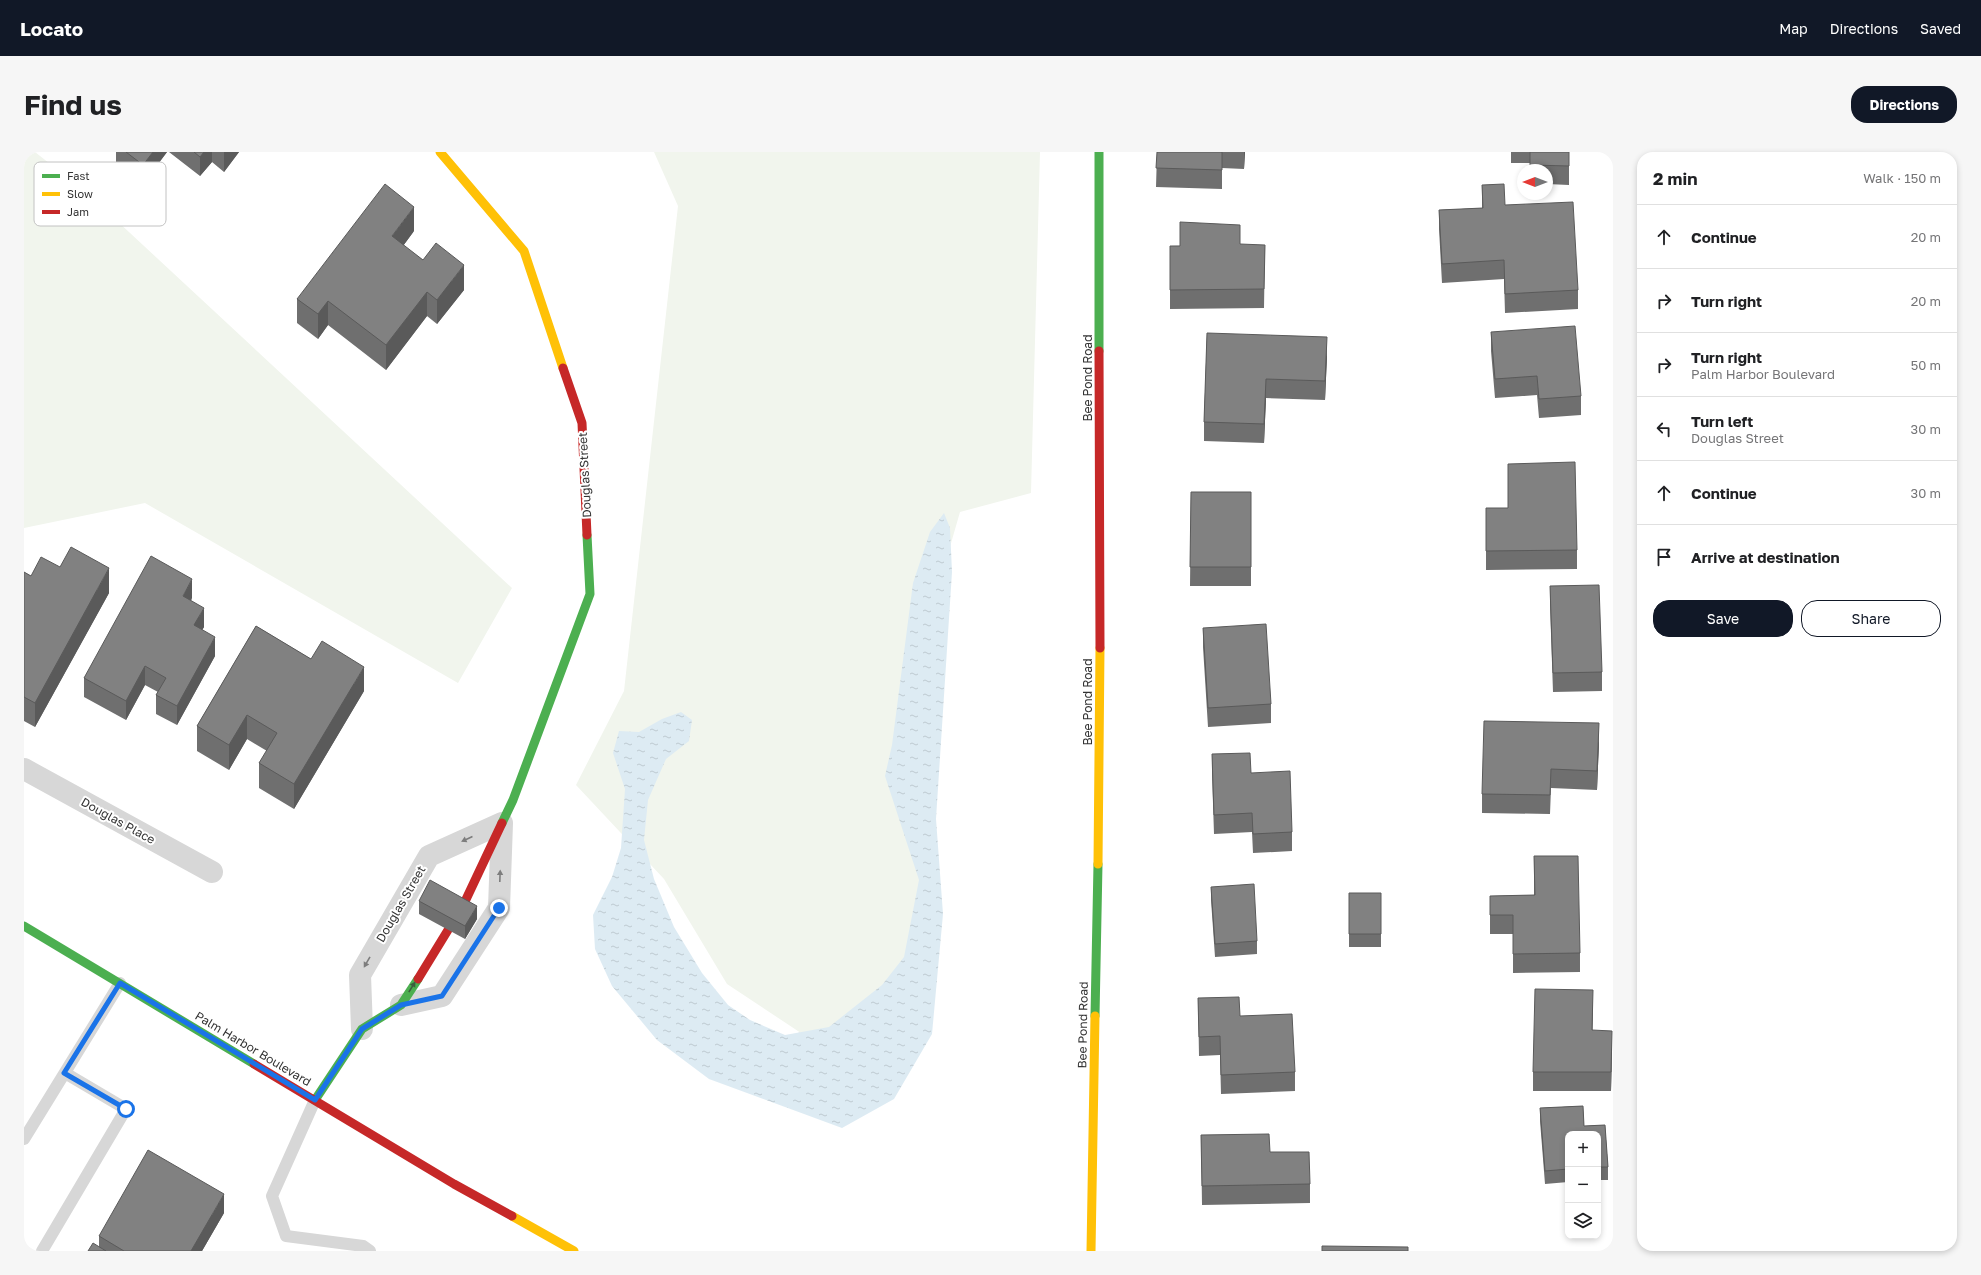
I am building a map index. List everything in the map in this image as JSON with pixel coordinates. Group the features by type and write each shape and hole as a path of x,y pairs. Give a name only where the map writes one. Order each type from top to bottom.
{"street":[{"name":"Douglas Street","path":"440,152 524,251 582,423 590,594 513,800 461,910"},
{"name":"Bee Pond Road","path":"1091,1251 1100,736 1100,152"},
{"name":"Douglas Place","path":"24,769 212,872"},
{"name":"Douglas Street","path":"362,1029 360,975 429,856 502,823"},
{"path":"315,1100 362,1029 401,1005 442,996 499,908 502,823"},
{"name":"Palm Harbor Boulevard","path":"24,926 454,1184 574,1251"},
{"path":"401,1005 448,930"}],"lane":[{"path":"24,1139 120,983"},
{"path":"42,1251 126,1109 64,1073"},
{"path":"315,1100 272,1196 286,1236 363,1246 370,1251"}],"shaded area":[{"path":"24,152 35,152 48,162 34,162 34,226 123,226 512,588 458,683 145,503 24,528"},
{"path":"654,152 1040,152 1031,493 960,512 920,651 929,863 915,966 816,1043 727,984 664,879 576,785 624,691 678,206"}],"water":[{"path":"944,513 950,528 952,572 936,819 943,914 932,1034 894,1099 842,1128 709,1079 657,1040 612,986 595,949 593,915 612,877 621,848 625,789 613,753 619,731 639,732 662,719 681,712 692,720 689,741 666,759 648,800 644,840 654,879 674,927 702,973 728,1005 750,1020 785,1035 829,1027 882,985 904,957 919,880 885,776 892,745 913,583 930,532"}],"building":[{"path":"126,152 153,152 145,162 139,162"},
{"path":"194,152 204,152 200,157"},
{"path":"1157,152 1222,152 1222,170 1156,168"},
{"path":"1530,152 1569,152 1569,166 1530,164"},
{"path":"385,184 414,207 392,236 423,260 436,243 464,265 437,300 427,292 386,345 328,301 318,314 297,299"},
{"path":"1504,184 1505,205 1573,202 1578,290 1505,294 1504,260 1442,264 1439,210 1483,208 1482,185"},
{"path":"1180,222 1240,225 1240,244 1265,245 1264,289 1170,290 1170,246 1180,246"},
{"path":"1575,326 1581,396 1539,399 1537,376 1495,379 1491,332"},
{"path":"1207,333 1327,337 1325,381 1266,379 1264,424 1204,422"},
{"path":"1575,462 1577,550 1486,551 1486,508 1508,508 1508,464"},
{"path":"1191,492 1251,492 1251,567 1190,567"},
{"path":"71,547 109,568 35,703 24,697 24,572 31,576 41,557 60,567"},
{"path":"151,556 192,579 183,596 204,608 194,625 215,637 177,706 156,695 166,678 145,666 126,701 84,678"},
{"path":"1599,585 1602,672 1553,673 1550,586"},
{"path":"1266,624 1271,704 1208,708 1203,628"},
{"path":"256,626 311,659 322,641 364,667 294,784 259,763 277,733 247,715 229,745 197,726"},
{"path":"1484,721 1599,723 1597,771 1551,769 1550,795 1482,794"},
{"path":"1250,753 1251,773 1290,771 1292,832 1253,834 1252,813 1214,815 1212,754"},
{"path":"1534,856 1578,856 1580,953 1513,954 1513,915 1490,915 1490,896 1535,895"},
{"path":"430,880 477,906 465,926 419,901"},
{"path":"1254,884 1257,941 1215,944 1211,887"},
{"path":"1349,893 1381,893 1381,934 1349,934"},
{"path":"1535,989 1593,990 1592,1030 1612,1031 1611,1072 1533,1072"},
{"path":"1239,997 1240,1016 1292,1014 1295,1072 1221,1075 1220,1036 1199,1037 1198,998"},
{"path":"1583,1106 1584,1126 1605,1125 1608,1167 1601,1167 1601,1131 1565,1131 1565,1169 1545,1171 1540,1108"},
{"path":"1269,1134 1270,1152 1309,1152 1310,1184 1202,1186 1201,1135"},
{"path":"148,1150 224,1194 191,1251 124,1251 99,1236"},
{"path":"93,1243 106,1251 88,1251"},
{"path":"1322,1246 1408,1247 1408,1251 1322,1251"}],"traffic: fast":[{"path":"1099,152 1099,351"},
{"path":"502,823 513,800 590,594 587,535"},
{"path":"1095,1016 1098,864"},
{"path":"24,926 254,1064"},
{"path":"315,1100 362,1029 401,1005 418,979"}],"traffic: slow":[{"path":"440,152 524,251 563,368"},
{"path":"1098,864 1100,648"},
{"path":"1091,1251 1095,1016"},
{"path":"512,1216 574,1251"}],"traffic: jam":[{"path":"1099,351 1100,648"},
{"path":"563,368 582,423 587,535"},
{"path":"461,910 502,823"},
{"path":"418,979 448,930"},
{"path":"254,1064 454,1184 512,1216"}],"route":[{"path":"126,1109 64,1073 120,983 315,1100 362,1029 401,1005 442,996 499,908"}]}
